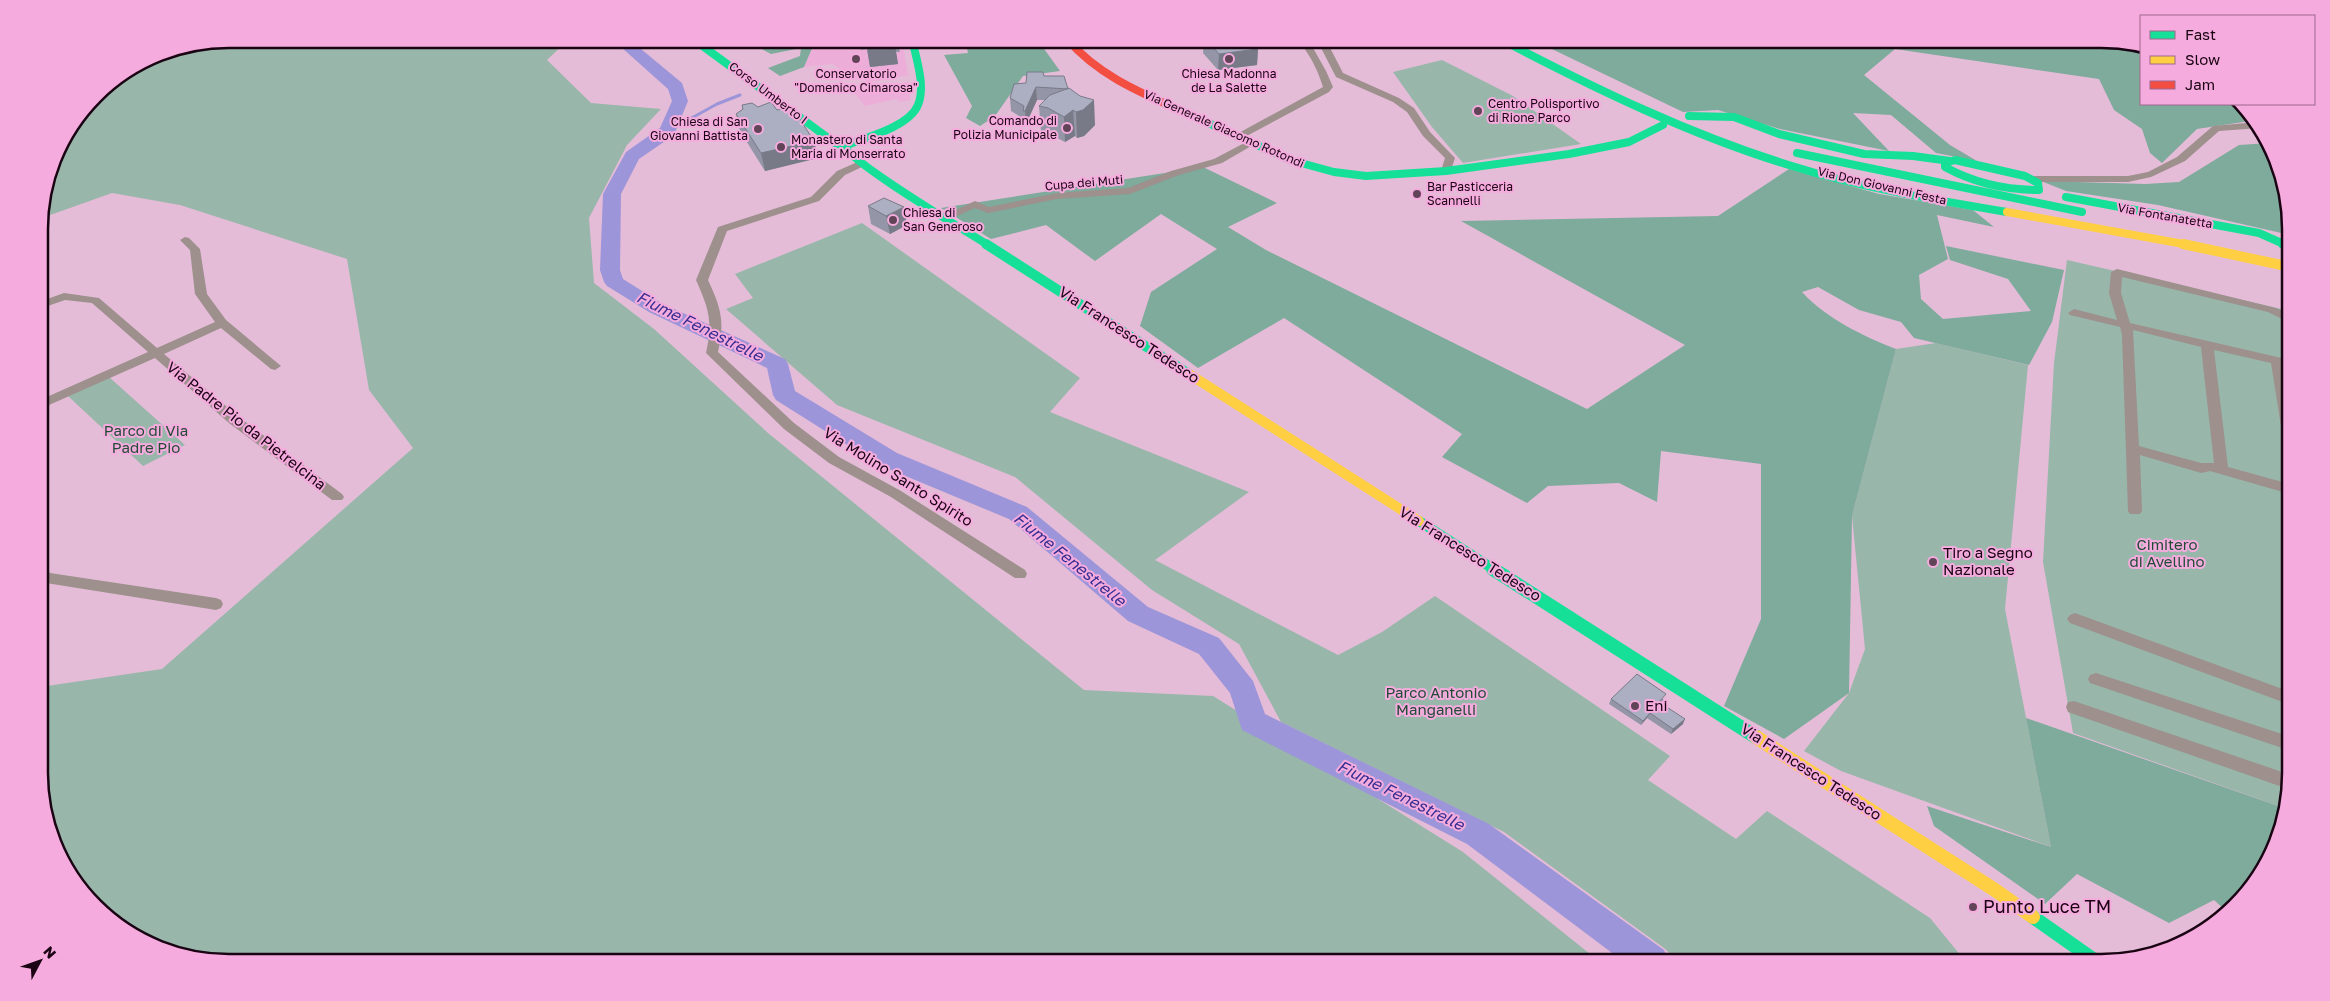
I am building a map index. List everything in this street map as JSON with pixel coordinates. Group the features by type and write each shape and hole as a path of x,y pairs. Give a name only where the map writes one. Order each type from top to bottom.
{"street":[{"name":"Corso Umberto I","path":"705,48 835,144 844,146"},
{"path":"844,146 897,125 915,111 919,103 918,72 914,48"},
{"name":"Via Generale Giacomo Rotondi","path":"1074,48 1090,65 1116,81 1250,143 1308,166 1366,176 1446,171 1569,154 1629,142 1663,125"},
{"path":"1238,137 1326,90 1328,87 1322,71 1308,48"},
{"path":"1325,48 1339,75 1396,100 1411,110 1426,134 1450,158 1446,171"},
{"name":"Via Don Giovanni Festa","path":"1517,48 1601,91 1661,118 1733,145 1834,177 1996,211 2282,256"},
{"name":"Via Don Giovanni Festa","path":"1535,48 1622,93 1680,117 1773,148 2092,214"},
{"name":"Via Fontanatetta","path":"1689,116 1710,115 1734,118 1779,134 1864,154 1914,156 1949,166 1958,175 2026,190 2039,190 2082,201 2259,233 2282,252"},
{"name":"Via Fontanatetta","path":"1949,166 1963,162 2034,179 2128,179 2151,174 2181,159 2216,128 2250,126"},
{"name":"Cupa dei Muti","path":"946,217 975,204 988,210 1057,196 1130,192 1204,164 1218,161 1250,143"},
{"name":"Via Francesco Tedesco","path":"844,146 847,152 862,163 1117,329 1995,890 2086,954"},
{"path":"1814,157 1872,164 1926,176 1937,175 1949,166"},
{"name":"Via Molino Santo Spirito","path":"862,163 842,173 815,199 722,229 702,280 717,313 718,329 712,353 789,426 834,460 896,494 1020,574"},
{"path":"2034,179 2038,183 2039,190"},
{"path":"2110,218 2282,256"},
{"path":"185,240 195,249 201,294 222,323 275,366"},
{"path":"2135,511 2126,325 2115,293 2117,272 2272,310 2282,316"},
{"name":"Via Padre Pio da Pietrelcina","path":"48,302 64,296"},
{"name":"Via Padre Pio da Pietrelcina","path":"48,297 64,296 95,300 234,420 337,497"},
{"path":"2074,313 2282,363"},
{"path":"156,354 222,323"},
{"path":"2207,344 2222,470"},
{"name":"Via Padre Pio da Pietrelcina","path":"48,402 156,354"},
{"path":"2133,449 2201,468 2210,466 2282,487"},
{"path":"48,578 216,604"},
{"path":"2075,619 2282,696"},
{"path":"2096,679 2282,741"},
{"path":"2074,707 2282,780"},
{"path":"2043,924 2065,954"}],"shaded area":[{"name":"Conservatorio \"Domenico Cimarosa\"","path":"813,48 904,48 908,75 867,83 864,78 853,80 833,64 804,67"},
{"path":"908,82 911,100 900,102 896,99 865,106 852,90"}],"green space":[{"path":"217,48 560,48 547,60 591,103 661,109 627,145 589,218 594,283 654,329 768,433 1084,690 1213,696 1463,852 1590,954 229,954 193,950 170,944 149,935 118,916 92,892 78,873 61,842 51,808 48,784 48,686 162,669 413,448 369,390 347,259 180,205 112,193 48,216 51,193 61,159 85,118 118,85 149,66 170,57 193,51"},
{"path":"760,48 801,48 771,54"},
{"path":"801,48 812,48 804,67 780,76 768,68 800,56"},
{"path":"967,48 1043,48 1060,71 1023,76 995,116 980,126 966,118 972,106 944,55 968,53"},
{"path":"1550,48 2125,49 2140,52 2140,105 2234,105 2247,121 2197,129 2162,163 2150,153 2142,129 2114,110 2099,79 1895,49 1864,75 1950,145 1977,161 1936,153 1891,115 1853,113 1889,151 1780,129 1718,110 1683,112"},
{"name":"Centro Polisportivo di Rione Parco","path":"1442,60 1513,96 1581,144 1463,163 1432,127 1393,72"},
{"path":"2261,144 2269,159 2279,193 2282,233 2158,205 2066,191 2041,181 2145,184 2179,182 2239,145"},
{"path":"1203,167 1277,203 1228,227 1266,250 1587,409 1685,345 1461,221 1718,216 1789,169 1879,194 1973,210 1994,227 1937,215 1948,259 1919,275 1921,299 1943,319 2031,311 2008,279 1950,260 1946,246 2064,270 2052,322 2029,365 1914,338 1901,322 1859,310 1818,287 1802,292 1812,302 1846,326 1896,349 1852,516 1849,693 1784,739 1724,706 1761,619 1761,464 1661,451 1657,502 1619,483 1548,486 1527,503 1442,457 1462,434 1284,318 1198,368 1140,326 1151,292 1217,249 1161,214 1095,261 1046,225 991,239 941,208"},
{"name":"Parco Antonio Manganelli","path":"862,223 1080,378 1050,412 1249,492 1155,560 1338,655 1382,632 1435,596 1670,756 1648,780 1736,839 1767,811 1930,918 1959,954 1670,954 1504,832 1281,722 1239,644 1152,590 1015,477 837,405 726,309 753,298 735,274"},
{"name":"Cimitero di Avellino","path":"2067,260 2282,309 2282,784 2279,806 2073,733 2043,562 2054,363"},
{"name":"Tiro a Segno Nazionale","path":"1936,343 2028,365 2005,609 2051,847 1841,771 1804,751 1849,693 1865,649 1852,516 1896,349"},
{"name":"Parco di Via Padre Pio","path":"109,377 185,445 143,466 68,396"},
{"path":"2026,718 2279,806 2269,842 2252,873 2238,892 2222,908 2214,900 2169,923 2077,874 2045,904 1934,826 1927,806 2051,847"}],"building":[{"path":"1214,48 1258,49 1219,54"},
{"path":"1027,72 1043,72 1044,76 1064,76 1068,89 1036,87 1025,111 1023,111 1024,106 1010,98 1014,84 1026,83"},
{"path":"1069,88 1080,96 1094,100 1083,110 1076,112 1073,110 1064,117 1048,108 1039,106 1050,95"},
{"path":"771,102 777,110 792,107 814,141 761,153 736,114 743,109 742,105 752,103 758,107"},
{"path":"884,198 904,207 886,216 868,206"},
{"name":"Eni","path":"1637,674 1666,694 1659,702 1685,719 1673,729 1650,713 1643,721 1611,699"}],"waterway":[{"name":"Fiume Fenestrelle","path":"630,48 676,87 680,101 668,131 632,156 612,194 610,270 614,282 656,308 777,364 784,395 888,459 1018,513 1138,614 1209,646 1243,689 1252,721 1478,834 1641,954"},
{"path":"668,131 717,104 740,95"}],"traffic: fast":[{"path":"705,48 835,143 844,146"},
{"path":"844,146 896,125 906,119 918,105 920,90 914,48"},
{"path":"1518,48 1607,93 1680,125 1792,166 1872,187 2007,212"},
{"path":"1182,111 1290,160 1334,172 1366,176 1446,171 1569,154 1629,142 1663,125"},
{"path":"1689,116 1734,117 1779,134 1864,154 1913,156 1950,161"},
{"path":"844,146 847,152 879,175 1189,374"},
{"path":"1797,153 2082,212"},
{"path":"1955,160 2025,176 2038,183 2039,190 2015,189 1978,182 1945,167 1945,163 1955,160"},
{"path":"2066,197 2259,233 2282,243"},
{"path":"1419,521 1756,737"},
{"path":"2033,917 2086,954"}],"traffic: slow":[{"path":"2007,212 2156,238 2282,265"},
{"path":"1189,374 1419,521"},
{"path":"1756,737 1995,890 2033,917"}],"traffic: jam":[{"path":"1075,48 1091,64 1120,82 1182,111"}],"place":[{"name":"Conservatorio \"Domenico Cimarosa\"","path":"856,59"},
{"name":"Chiesa Madonna de La Salette","path":"1229,59"},
{"name":"Centro Polisportivo di Rione Parco","path":"1478,111"},
{"name":"Comando di Polizia Municipale","path":"1067,128"},
{"name":"Chiesa di San Giovanni Battista","path":"758,129"},
{"name":"Monastero di Santa Maria di Monserrato","path":"781,147"},
{"name":"Bar Pasticceria Scannelli","path":"1417,194"},
{"name":"Chiesa di San Generoso","path":"893,220"},
{"name":"Tiro a Segno Nazionale","path":"1933,562"},
{"name":"Eni","path":"1635,706"},
{"name":"Punto Luce TM","path":"1973,907"}]}
